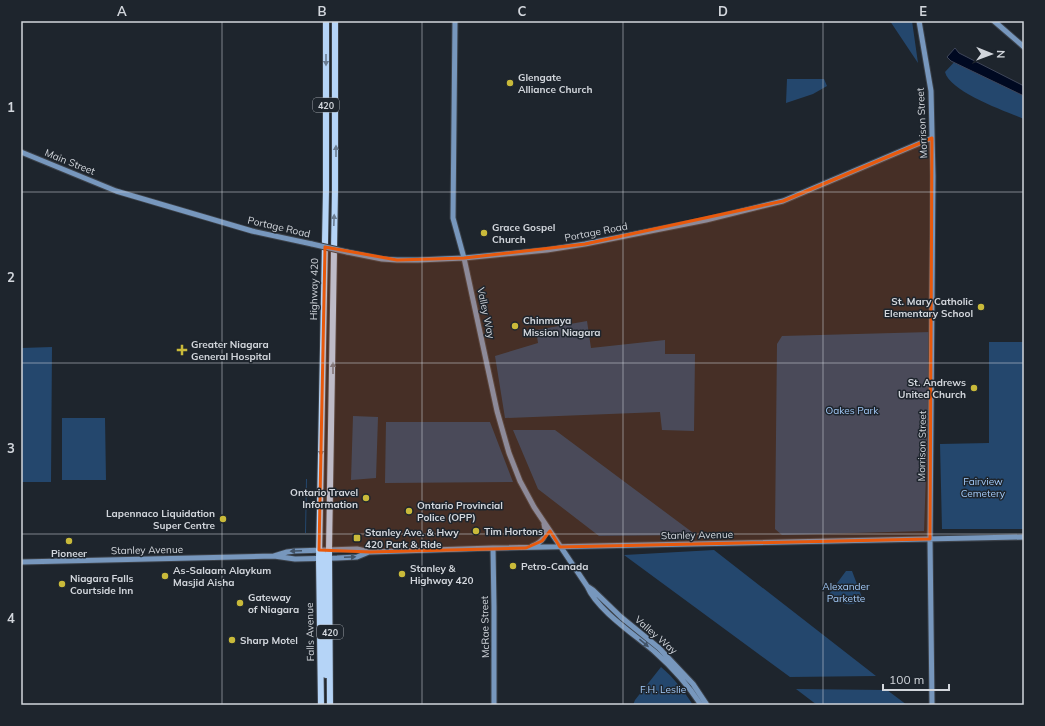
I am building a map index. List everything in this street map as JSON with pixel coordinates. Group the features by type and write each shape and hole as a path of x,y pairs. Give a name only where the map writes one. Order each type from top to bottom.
{"highway":[{"name":"Highway 420","path":"326,21 326,190 319,550 324,558 329,550 335,190 336,21"},
{"name":"Falls Avenue","path":"321,705 324,558"},
{"name":"Falls Avenue","path":"324,558 330,705"},
{"path":"324,558 327,705"}],"street":[{"name":"Valley Way","path":"455,21 453,218 464,258 501,428 509,453 520,481 560,547 590,592 608,612 675,671 689,687 701,705"},
{"name":"Morrison Street","path":"919,21 931,90 932,138 933,324 930,539 932,705"},
{"path":"994,21 1024,47"},
{"name":"Portage Road","path":"112,189 252,231 382,259 464,258 547,250 585,244 724,216 783,201 932,138"},
{"name":"Main Street","path":"21,152 112,189"},
{"path":"526,548 537,544 544,538 544,521"},
{"name":"Stanley Avenue","path":"274,556 287,552 357,549 370,552 1024,537"},
{"name":"McRae Street","path":"493,548 494,705"},
{"name":"Stanley Avenue","path":"21,562 274,556 324,558 357,557 370,552"},
{"name":"Valley Way","path":"587,586 621,617 660,648 693,684 707,705"}],"highlighted area":[{"path":"932,138 930,539 560,547 550,531 542,541 526,548 370,552 319,550 325,247 397,260 464,258 585,244 783,201"}],"green space":[{"path":"890,21 912,21 918,63"},
{"path":"957,59 1024,93 1024,119 979,100 957,87 949,79 945,72"},
{"path":"787,79 824,79 827,86 813,94 786,103"},
{"path":"587,321 591,348 665,340 665,354 695,354 694,431 662,430 660,412 505,418 495,356 538,343 536,330"},
{"name":"Oakes Park","path":"931,332 924,531 782,535 775,529 777,344 782,336"},
{"name":"Fairview Cemetery","path":"989,342 1024,342 1024,529 942,529 940,444 989,443"},
{"path":"52,347 51,482 21,482 21,348"},
{"path":"353,416 378,417 376,478 351,480"},
{"path":"62,418 105,418 106,480 62,480"},
{"path":"386,422 490,422 513,482 385,483"},
{"path":"513,430 555,430 696,535 599,536 538,489"},
{"path":"306,479 307,479 305,533"},
{"path":"714,550 876,676 790,677 624,555"},
{"name":"Alexander Parkette","path":"846,571 852,571 863,600 853,604 845,604 829,594"},
{"name":"F.H. Leslie","path":"661,667 678,685 693,705 633,705 635,700"},
{"path":"796,689 887,690 907,705 817,705"}],"shaded area":[{"path":"955,48 959,53 1024,86 1024,96 951,61 947,57"}],"place":[{"name":"Glengate Alliance Church","path":"510,83"},
{"name":"Grace Gospel Church","path":"484,233"},
{"name":"St. Mary Catholic Elementary School","path":"981,307"},
{"name":"Chinmaya Mission Niagara","path":"515,326"},
{"name":"Greater Niagara General Hospital","path":"182,350"},
{"name":"St. Andrews United Church","path":"974,388"},
{"name":"Ontario Travel Information","path":"366,498"},
{"name":"Ontario Provincial Police (OPP)","path":"409,511"},
{"name":"Lapennaco Liquidation Super Centre","path":"223,519"},
{"name":"Tim Hortons","path":"476,531"},
{"name":"Stanley Ave. & Hwy 420 Park & Ride","path":"357,538"},
{"name":"Pioneer","path":"69,541"},
{"name":"Petro-Canada","path":"513,566"},
{"name":"Stanley & Highway 420","path":"402,574"},
{"name":"As-Salaam Alaykum Masjid Aisha","path":"165,576"},
{"name":"Niagara Falls Courtside Inn","path":"62,584"},
{"name":"Gateway of Niagara","path":"240,603"},
{"name":"Sharp Motel","path":"232,640"}]}
